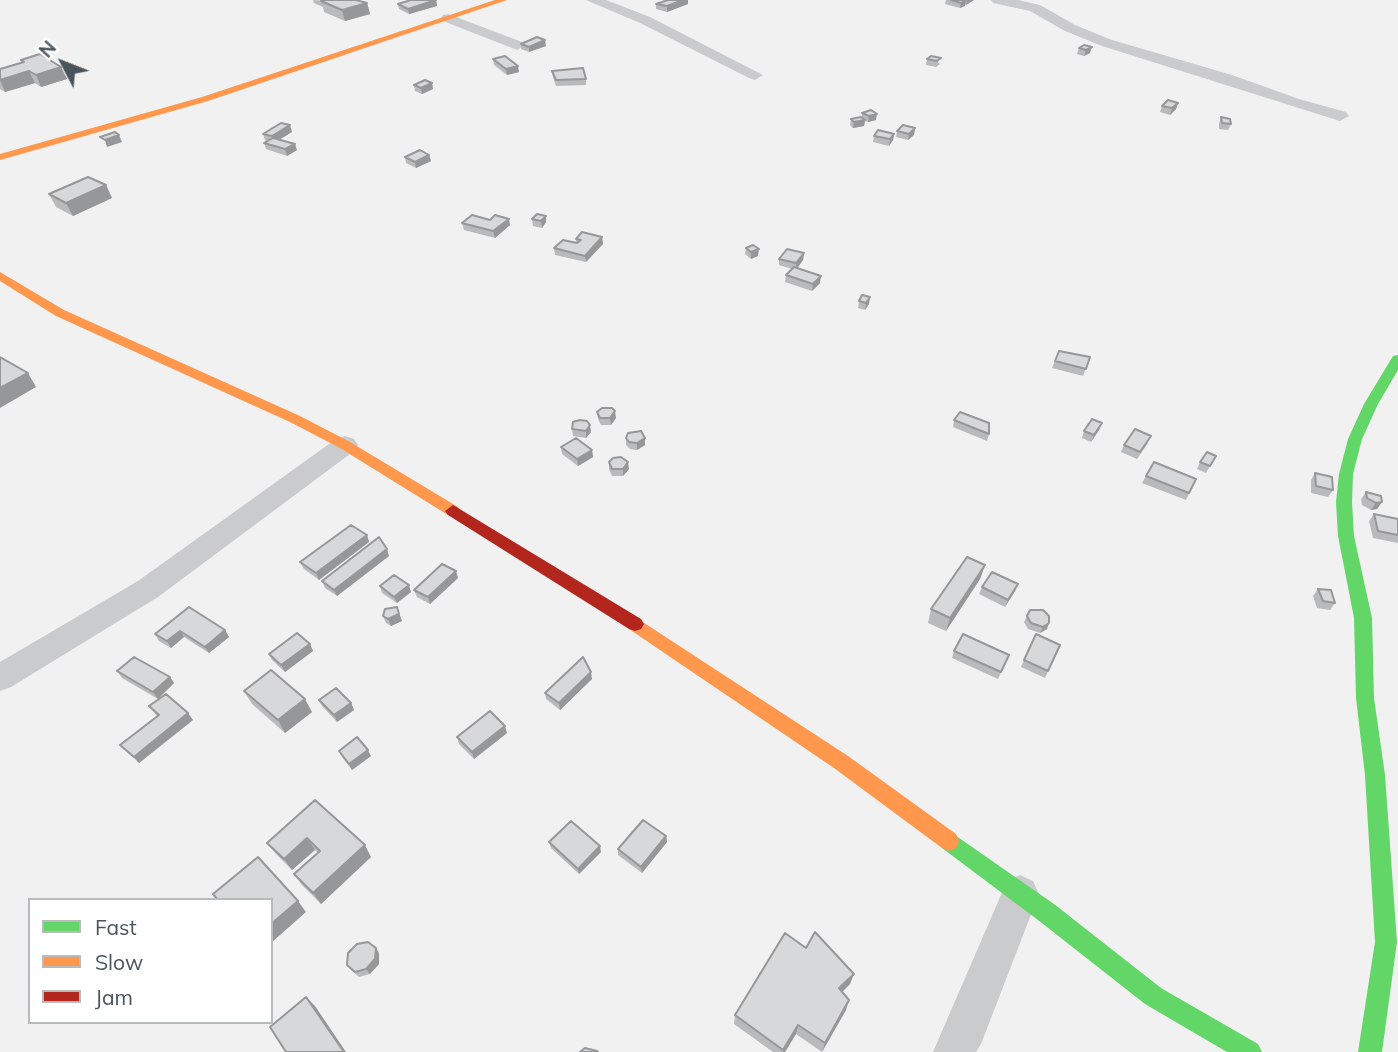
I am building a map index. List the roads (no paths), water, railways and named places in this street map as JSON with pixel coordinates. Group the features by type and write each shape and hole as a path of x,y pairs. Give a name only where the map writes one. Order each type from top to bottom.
{"street":[{"path":"0,157 205,99 503,0"},
{"path":"593,0 645,20 696,48 755,75"},
{"path":"998,0 1035,8 1070,28 1107,43 1215,74 1293,103 1340,116"},
{"path":"448,18 517,45"},
{"path":"0,276 60,313 295,419 345,445 596,598 841,762 1153,996 1250,1052"},
{"path":"1370,1052 1386,942 1375,775 1365,698 1363,618 1346,536 1345,483 1355,439 1371,404 1398,359"},
{"path":"0,678 148,589 345,445"},
{"path":"954,1052 966,1029 1020,894"}]}
